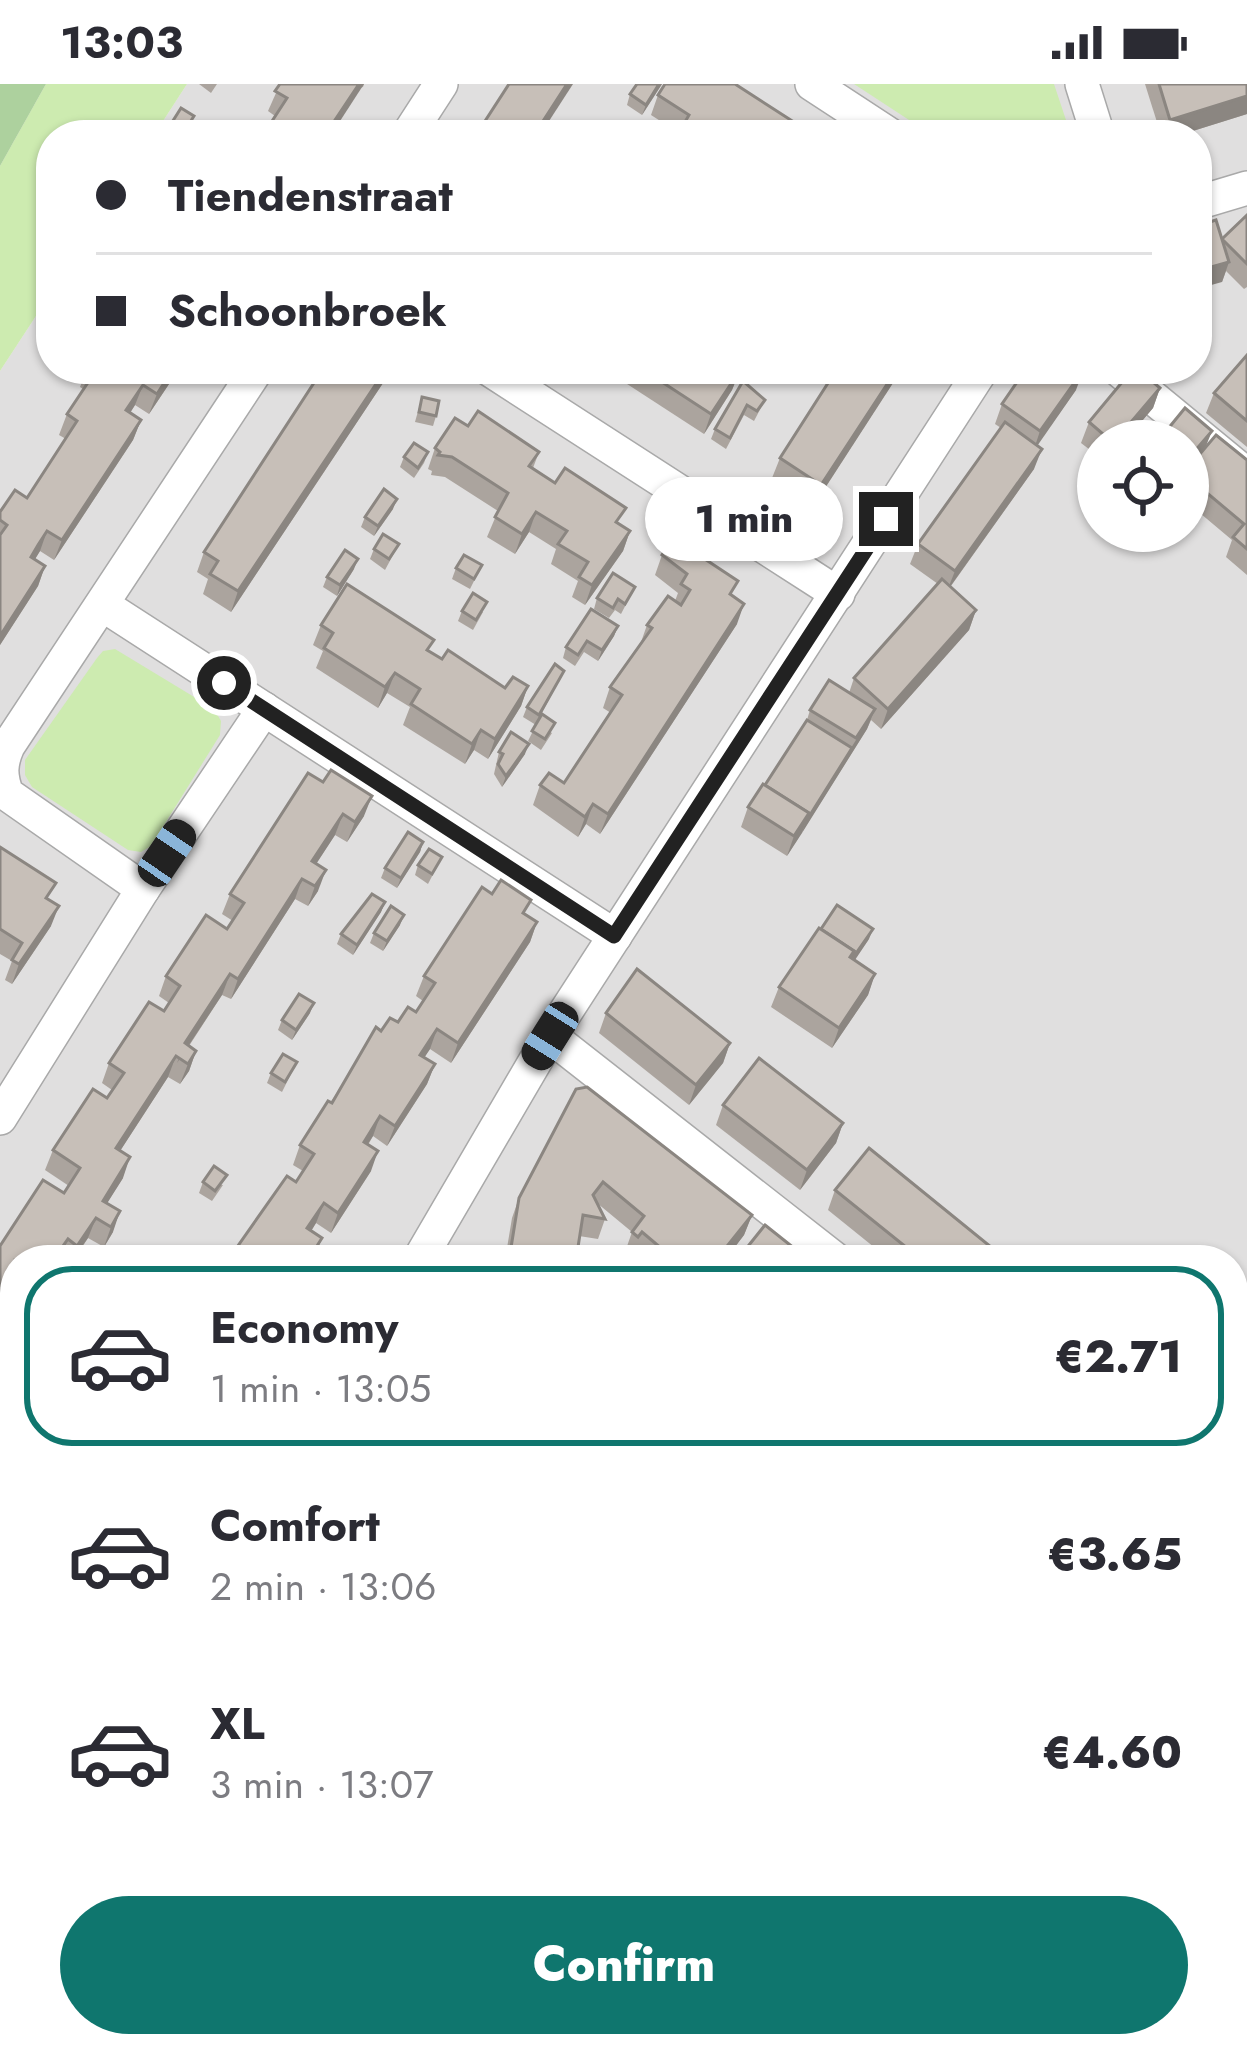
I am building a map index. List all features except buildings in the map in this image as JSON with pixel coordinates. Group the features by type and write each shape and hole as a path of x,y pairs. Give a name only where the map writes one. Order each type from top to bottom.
{"street":[{"path":"418,120 441,84"},
{"path":"812,84 867,120"},
{"path":"1082,84 1093,120"},
{"path":"1212,198 1247,188"},
{"path":"143,889 7,794 0,781 8,746 247,384"},
{"path":"512,384 838,594"},
{"path":"428,1245 550,1036 972,384"},
{"path":"1136,384 1247,475"},
{"path":"103,605 614,936"},
{"path":"0,1118 143,889 264,709"},
{"path":"550,1036 817,1245"}],"shaded area":[{"path":"187,84 1247,84 1247,1245 0,1245 0,371 36,316 36,384 1212,384 1212,120 164,120"}],"green space":[{"path":"0,84 46,84 0,166"},
{"path":"46,84 187,84 164,120 36,120 36,316 0,371 0,166"},
{"path":"854,84 1054,84 1066,120 909,120"},
{"path":"115,649 214,709 221,721 220,735 151,846 141,852 128,850 32,787 25,775 25,760 97,658"}],"route":[{"path":"224,683 614,936 886,519"}]}
